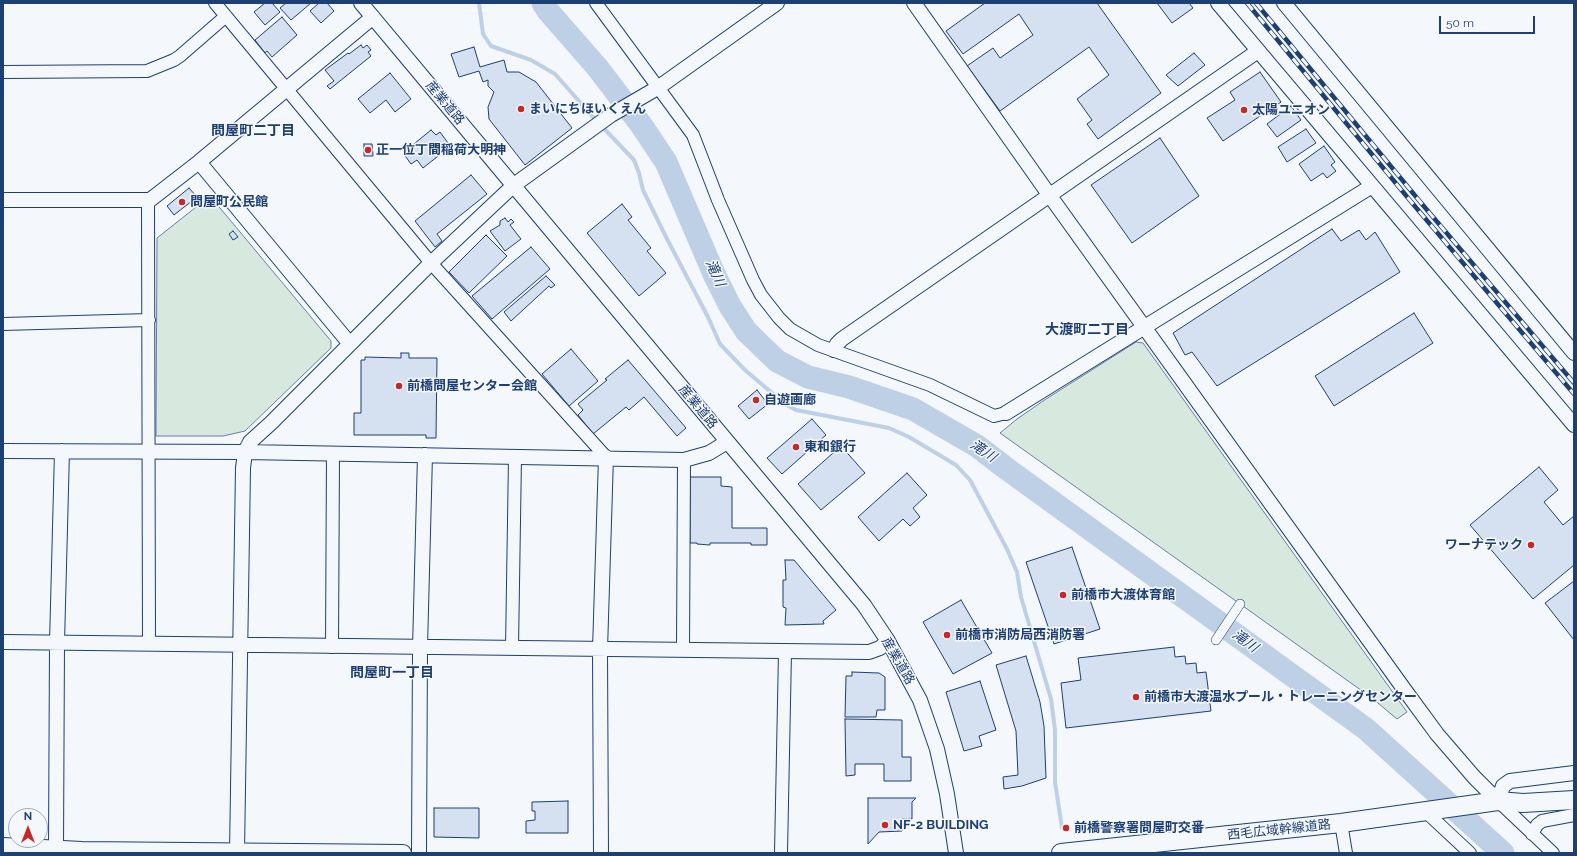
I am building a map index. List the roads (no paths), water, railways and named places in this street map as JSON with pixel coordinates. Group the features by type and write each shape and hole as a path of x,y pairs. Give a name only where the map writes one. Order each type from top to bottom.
{"main road":[{"name":"西毛広域幹線道路","path":"1491,802 1523,791 1574,787"},
{"name":"西毛広域幹線道路","path":"1061,853 1341,823 1491,802 1523,803 1574,800"},
{"path":"3,846 237,852 403,853"}],"street":[{"path":"215,3 431,263 606,457 600,650 601,853"},
{"name":"産業道路","path":"361,3 864,605 888,641 920,700 937,749 947,794 956,853"},
{"path":"596,3 654,90 662,94 675,109 693,135 718,200 761,294 779,318 790,329 818,345 930,386 994,416 1006,413 1372,186"},
{"path":"237,852 243,468 245,452 250,442 272,423 431,263 514,185 611,115 654,90 777,3"},
{"path":"914,3 1050,196 1437,734 1474,777 1491,802 1532,834 1553,853"},
{"path":"1218,3 1574,425"},
{"path":"1284,3 1574,353"},
{"path":"3,72 146,71 180,56 226,16"},
{"path":"150,644 148,201 199,162 373,17"},
{"path":"834,350 842,339 1258,51"},
{"path":"199,162 350,344"},
{"path":"3,200 150,200"},
{"path":"3,324 149,320"},
{"path":"3,451 245,452 515,457 606,457 684,460 709,453 727,442"},
{"path":"56,848 57,643 62,451"},
{"path":"332,647 333,454"},
{"path":"419,853 420,648 425,455"},
{"path":"512,648 515,457"},
{"path":"683,650 684,460"},
{"path":"1216,640 1240,604"},
{"path":"3,642 240,646 869,652 880,648 888,641"},
{"path":"781,853 784,652"},
{"path":"1491,802 1503,786 1510,781 1574,773"},
{"path":"1429,810 1470,853"},
{"path":"1532,834 1536,825 1542,821 1574,815"},
{"path":"1341,823 1346,853"}],"waterway":[{"path":"479,3 483,34 491,46 531,60 555,74 634,160 643,190 708,317 720,344 745,370 785,404 796,410 889,428 909,437 956,465 970,480 1007,549 1017,572 1021,597 1051,699 1055,730 1055,782 1062,828"},
{"name":"滝川","path":"543,3 548,11 597,67 642,126 666,162 714,274 730,306 746,331 777,361 808,377 849,387 913,409 977,446 1366,729 1503,853"}],"railway":[{"path":"1247,3 1413,204 1574,394"},
{"path":"1256,3 1422,204 1574,383"}],"place":[{"name":"まいにちほいくえん","path":"521,109"},
{"name":"太陽ユニオン","path":"1244,110"},
{"name":"正一位丁間稲荷大明神","path":"368,150"},
{"name":"問屋町公民館","path":"182,202"},
{"name":"前橋問屋センター会館","path":"399,386"},
{"name":"自遊画廊","path":"756,400"},
{"name":"東和銀行","path":"796,447"},
{"name":"ワーナテック","path":"1531,545"},
{"name":"前橋市大渡体育館","path":"1063,595"},
{"name":"前橋市消防局西消防署","path":"947,635"},
{"name":"前橋市大渡温水プール・トレーニングセンター","path":"1136,697"},
{"name":"NF-2 BUILDING","path":"885,825"},
{"name":"前橋警察署問屋町交番","path":"1066,828"}],"district":[{"name":"問屋町二丁目","path":"253,131"},
{"name":"大渡町二丁目","path":"1087,330"},
{"name":"問屋町一丁目","path":"392,673"}]}
